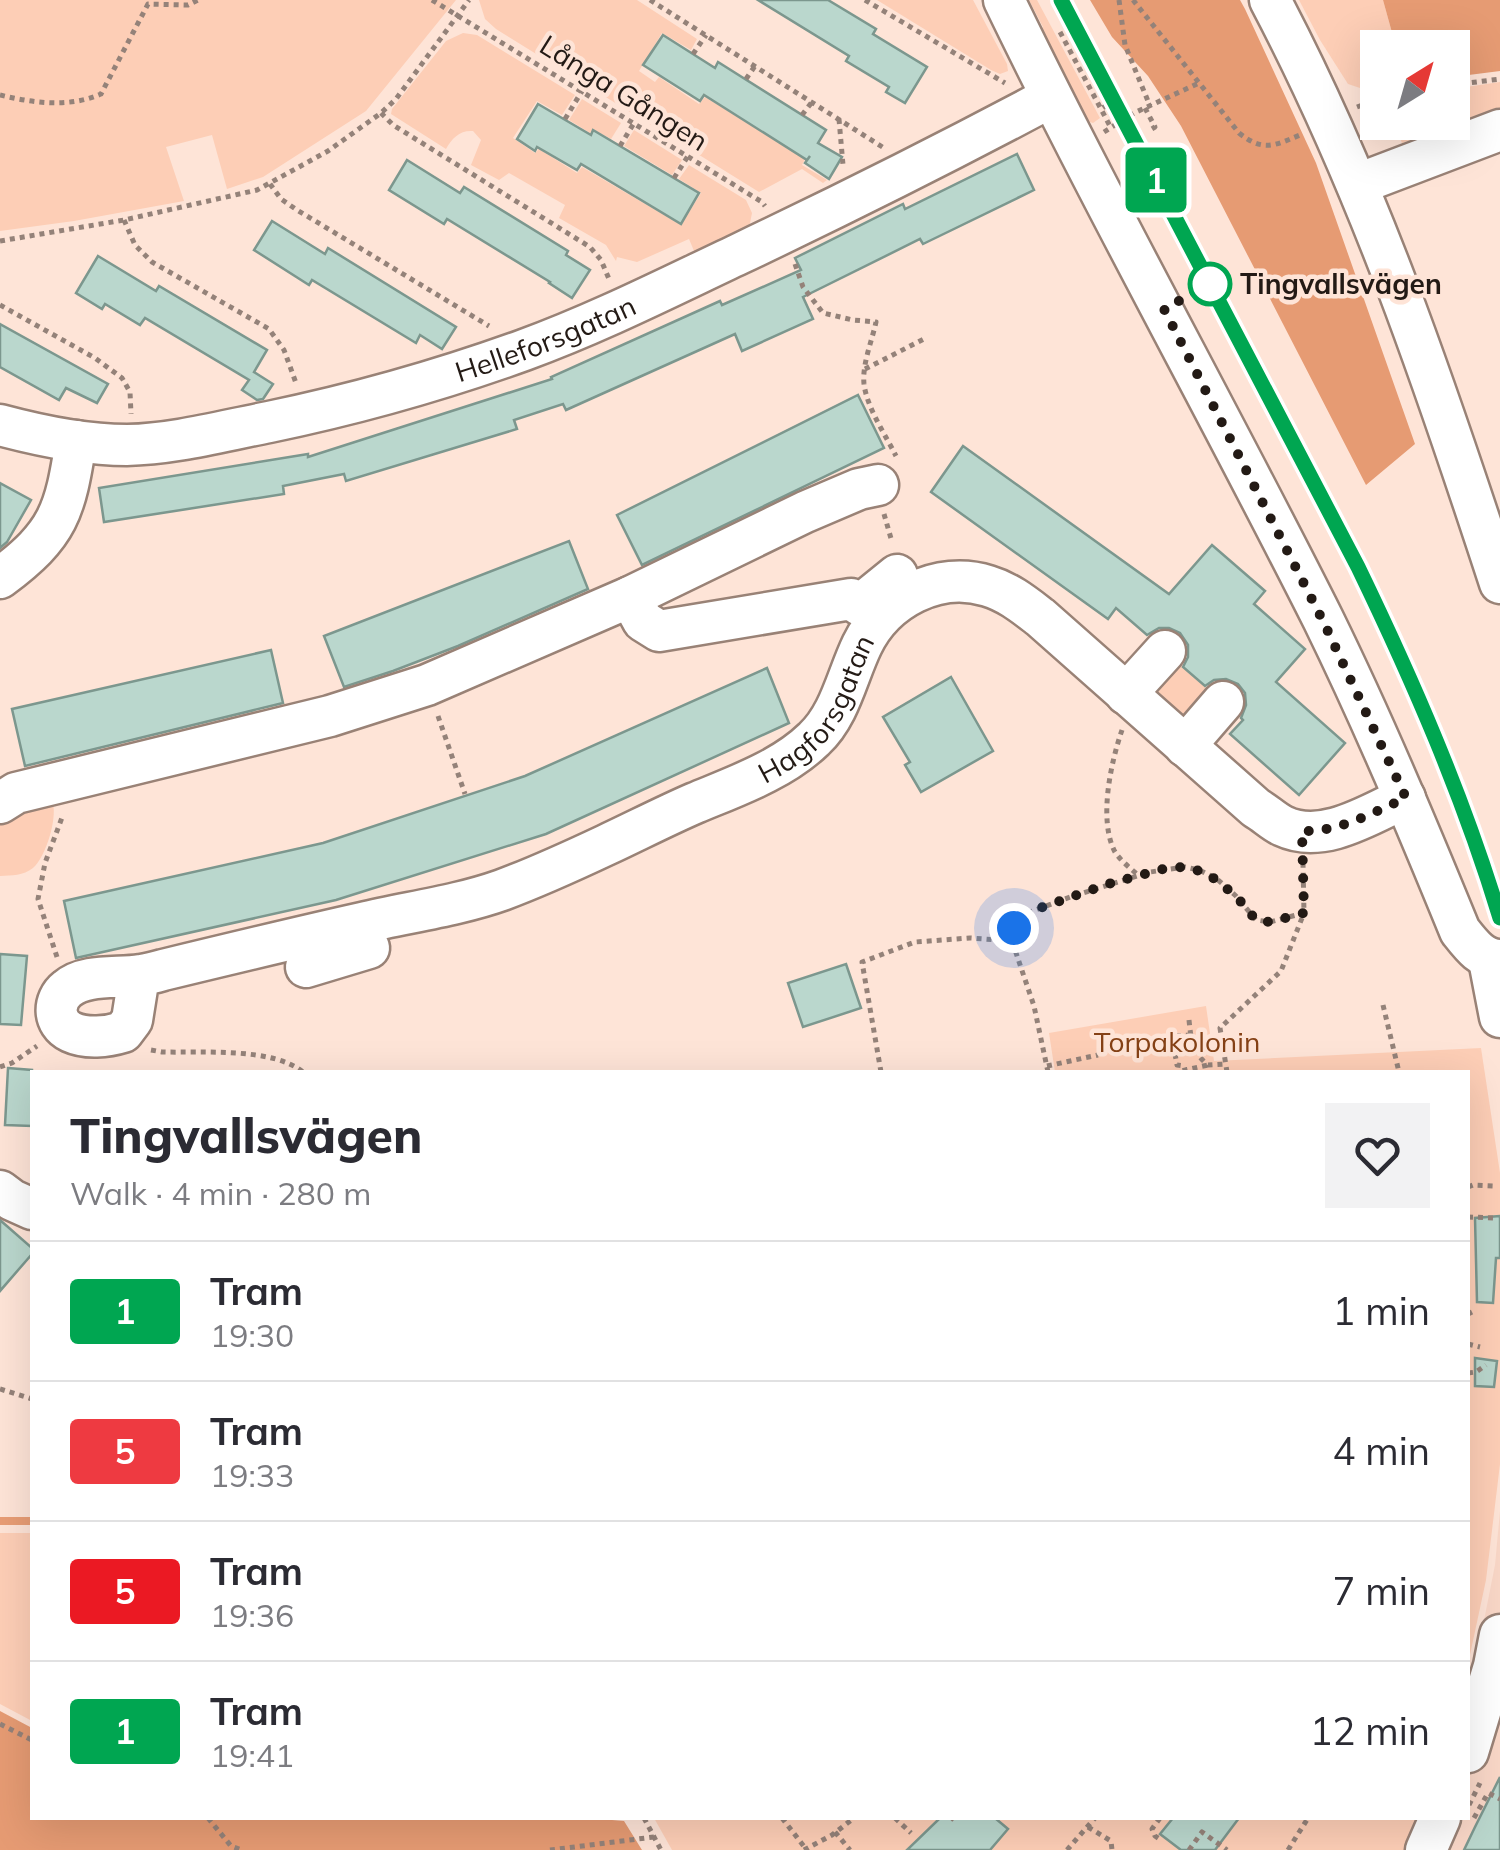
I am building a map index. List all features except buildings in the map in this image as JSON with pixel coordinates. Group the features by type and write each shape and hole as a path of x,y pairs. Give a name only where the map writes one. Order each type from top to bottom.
{"street":[{"path":"1004,0 1051,97 1094,138 1164,309 1324,623 1406,798 1460,931 1472,946 1495,960 1500,1017"},
{"path":"1270,0 1358,184 1392,269 1500,582"},
{"name":"Helleforsgatan","path":"0,425 76,441 127,444 178,440 400,391 527,349 638,301 915,169 1051,97"},
{"path":"1358,184 1500,130"},
{"path":"0,578 17,545 49,534 69,490 76,441"},
{"path":"0,803 16,793 330,716 427,685 630,597 859,489 881,499"},
{"path":"630,597 642,621 659,630 852,599 860,604 897,560"},
{"name":"Hagforsgatan","path":"64,1026 57,1016 56,1004 74,984 139,976 500,890 554,869 780,764 816,738 826,725 874,625 888,609 920,589 937,584 972,582 1006,593 1040,616 1256,808 1284,826 1302,831"},
{"path":"1132,699 1164,651"},
{"path":"1185,746 1223,702"},
{"path":"1302,831 1338,828 1406,798"},
{"path":"306,967 369,948"},
{"path":"64,1026 83,1035 123,1032 132,1020 139,976"},
{"path":"0,1191 30,1208"},
{"path":"1475,1765 1500,1635"},
{"path":"1426,1850 1455,1822"}],"path":[{"path":"0,95 47,103 74,102 101,94 148,4 188,5 198,0"},
{"name":"Långa Gången","path":"432,0 762,202 783,232"},
{"path":"0,241 124,220 240,195 270,184 328,151 396,99 469,0"},
{"path":"650,0 885,149"},
{"path":"865,0 1008,84"},
{"path":"1119,0 1125,46 1154,127 1150,130"},
{"path":"1133,0 1239,133 1252,143 1275,146 1301,134"},
{"path":"1060,31 1104,107 1094,138"},
{"path":"692,54 706,35"},
{"path":"746,80 755,66"},
{"path":"1470,83 1500,79"},
{"path":"1094,138 1148,107 1200,84"},
{"path":"566,118 582,91"},
{"path":"802,115 812,102"},
{"path":"1350,110 1360,106"},
{"path":"380,112 393,124 590,247 601,260 614,291"},
{"path":"839,119 843,166 855,198"},
{"path":"620,146 634,123"},
{"path":"674,178 688,156"},
{"path":"270,184 281,199 297,210 496,330"},
{"path":"124,220 135,246 152,262 269,329 284,350 301,398"},
{"path":"783,232 803,287 823,314 876,322 864,386 904,480 881,499 897,560"},
{"path":"0,305 95,358 122,378 130,392 132,430"},
{"path":"865,369 924,339"},
{"path":"427,685 465,794"},
{"path":"1132,699 1118,742 1108,801 1110,840 1117,855 1138,875"},
{"path":"58,962 38,898 57,826 81,785 81,777"},
{"path":"1227,1070 1220,1028 1281,971 1304,913 1302,831"},
{"path":"1098,1055 1048,1070 1034,1006 1012,941 1014,928 1029,912 1167,868 1199,870 1226,886 1256,920 1270,922 1304,913"},
{"path":"1491,912 1500,909"},
{"path":"881,1070 862,962 915,942 970,938 1012,941"},
{"path":"1383,1005 1399,1070"},
{"path":"1189,1020 1195,1052 1208,1066"},
{"path":"0,1067 12,1063 64,1026"},
{"path":"123,1032 138,1047 162,1052 262,1055 300,1070"},
{"path":"1190,1034 1174,1036 1177,1065 1185,1070 1226,1064"},
{"path":"1176,1054 1195,1052"},
{"path":"1470,1187 1495,1186"},
{"path":"1470,1218 1495,1218"},
{"path":"1470,1344 1480,1347"},
{"path":"1470,1373 1486,1366"},
{"path":"0,1389 30,1398"},
{"path":"0,1724 30,1739"},
{"path":"1470,1796 1475,1765"},
{"path":"1470,1809 1488,1793 1500,1799"},
{"path":"210,1820 231,1846 242,1850"},
{"path":"645,1820 661,1850"},
{"path":"783,1820 805,1850 851,1820"},
{"path":"897,1820 911,1833"},
{"path":"1160,1820 1152,1829 1161,1840"},
{"path":"1288,1850 1307,1820"},
{"path":"1068,1850 1091,1822 1115,1846"},
{"path":"835,1832 850,1850"},
{"path":"1189,1850 1202,1832 1227,1850"},
{"path":"550,1850 654,1837"}],"shaded area":[{"path":"1090,0 1240,0 1316,163 1415,444 1366,485 1181,126 1148,76 1112,37"},
{"path":"1383,0 1500,0 1500,71 1470,75 1470,30 1391,30"},
{"path":"1500,1511 1500,1850 1416,1850 1431,1820 1470,1820 1470,1691 1495,1565"},
{"path":"0,1711 30,1727 30,1820 612,1820 624,1821 642,1850 0,1850"}],"green space":[{"path":"0,0 456,0 366,111 263,177 227,189 212,135 166,147 184,201 0,231"},
{"path":"479,0 637,0 697,39 691,50 662,33 639,71 655,82 659,77 699,104 705,97 805,159 802,165 827,180 823,183 802,169 759,192 496,29 485,19"},
{"path":"877,0 973,0 1008,71 1000,74 991,70"},
{"path":"1029,0 1037,0 1100,118 1093,123 1084,120 1039,33 1043,27"},
{"path":"1299,0 1383,0 1391,30 1360,30 1360,88 1348,84"},
{"path":"463,33 477,35 575,95 562,115 537,101 513,138 535,153 539,149 577,173 582,167 681,225 701,193 679,179 689,165 746,200 752,213 749,228 697,258 689,239 637,262 617,257 616,261 606,245 559,218 565,205 509,173 499,180 471,165 481,140 473,131 457,136 446,149 391,114 446,41"},
{"path":"1500,82 1500,111 1470,121 1470,86"},
{"path":"582,99 621,123 611,139 593,129 590,133 569,120"},
{"path":"634,130 682,160 672,175 624,146"},
{"path":"1170,656 1214,695 1185,718 1153,690"},
{"path":"53,804 52,828 38,863 17,875 0,876 0,815"},
{"name":"Torpakolonin","path":"1206,1006 1214,1061 1481,1048 1500,1173 1500,1464 1486,1580 1470,1655 1470,1070 1055,1070 1049,1033"},
{"path":"0,1533 30,1533 30,1720 0,1704"},
{"path":"655,1820 1423,1820 1411,1850 672,1850"}],"waterway":[{"path":"0,1521 30,1521"}],"tram line":[{"path":"1061,0 1358,567 1414,684 1448,767 1500,917"},
{"name":"1","path":"1061,0 1388,628 1448,767 1500,918"}],"place":[{"name":"Tingvallsvägen","path":"1210,284"}],"route":[{"path":"1014,928 1029,912 1108,884 1185,867 1207,873 1226,886 1256,920 1270,922 1304,913 1302,831 1338,828 1406,798 1324,623 1164,309 1210,284"}]}
